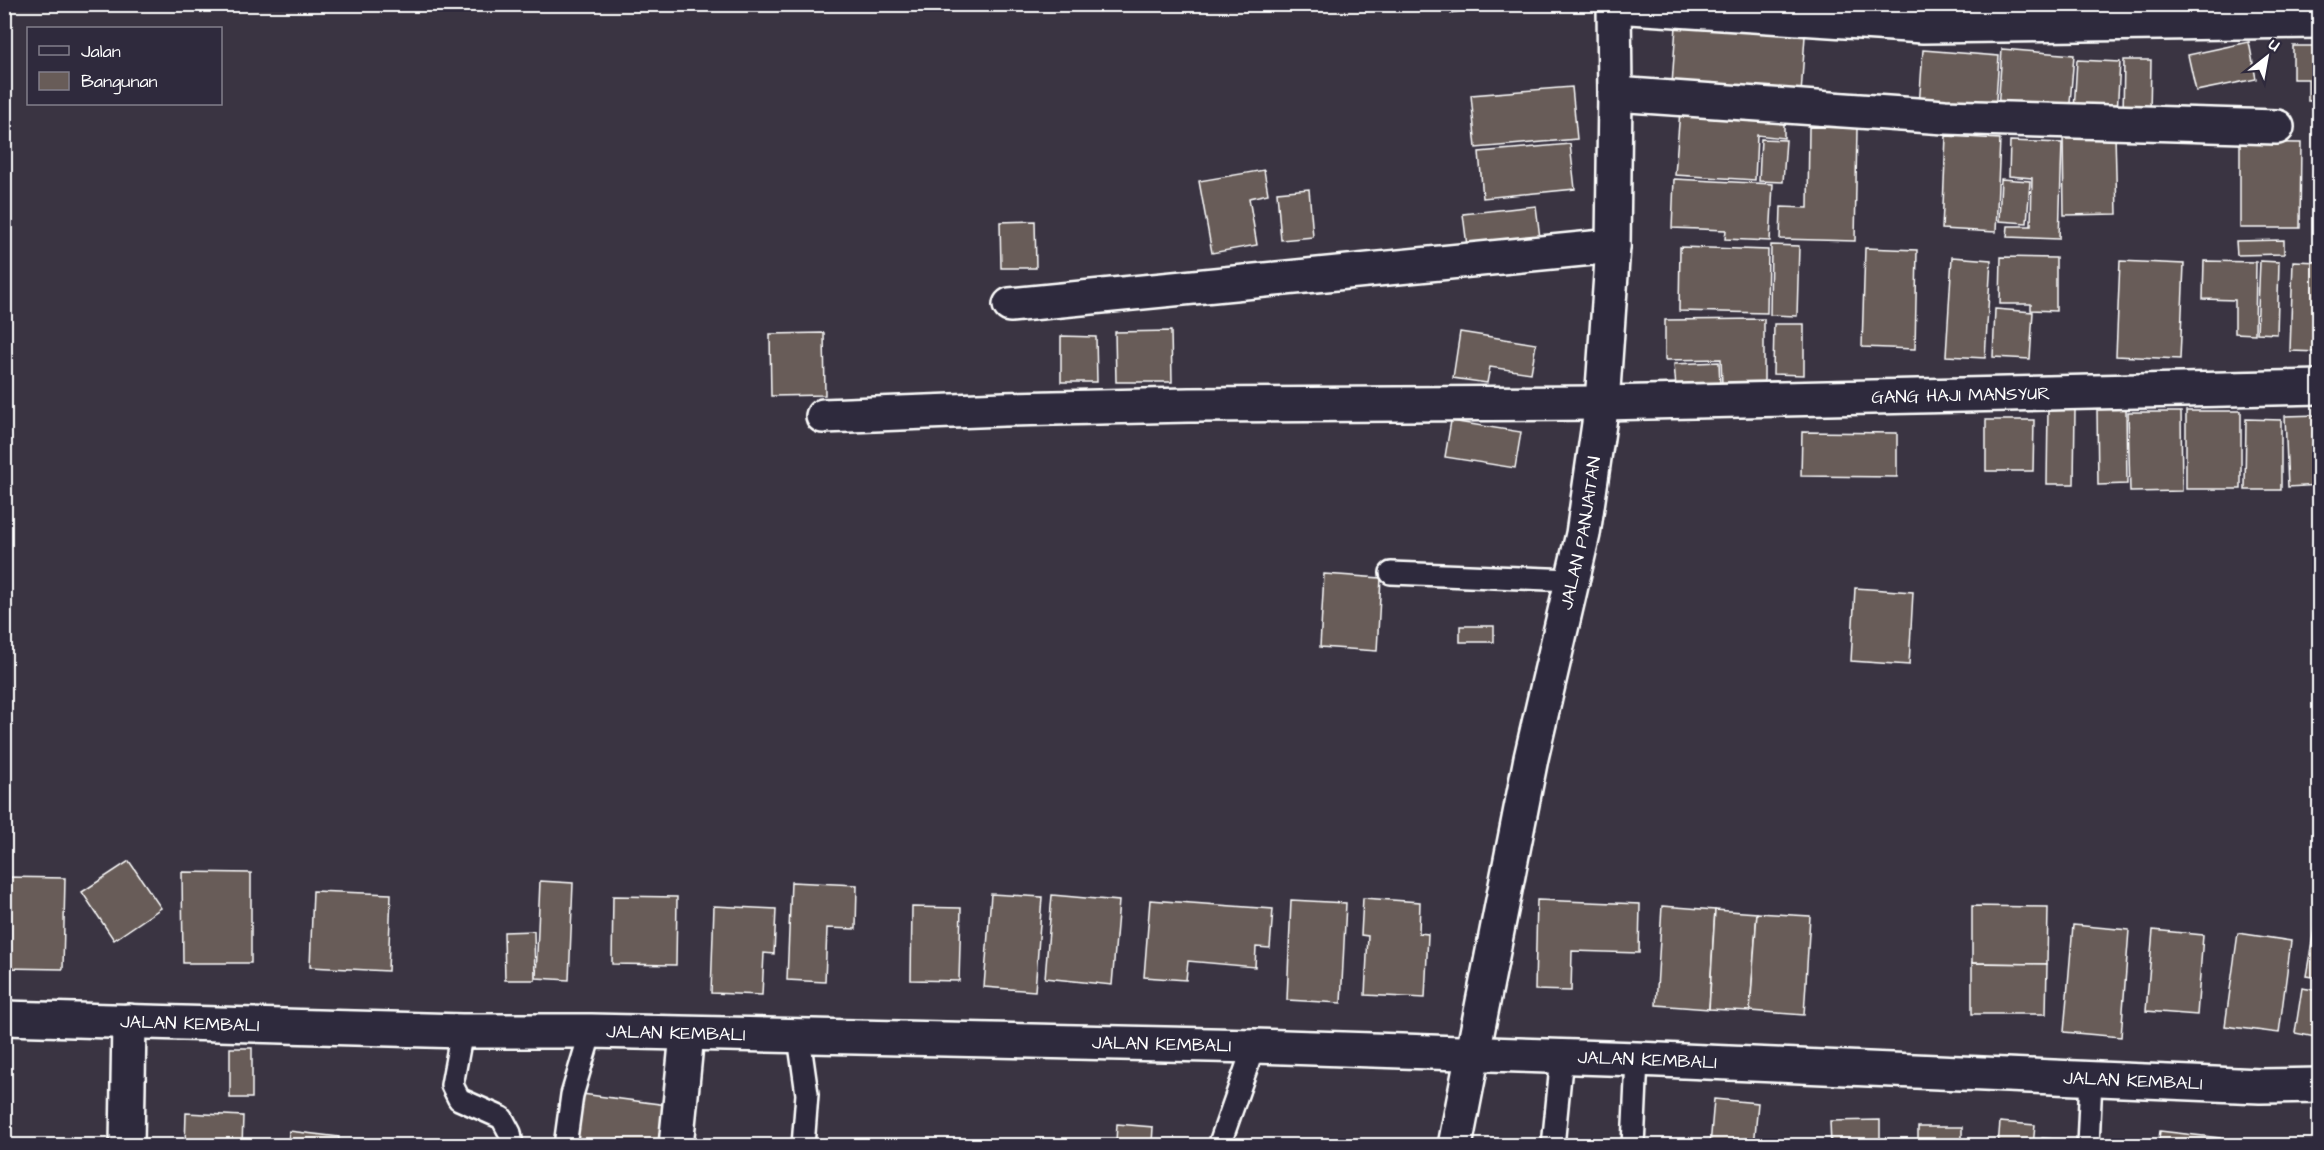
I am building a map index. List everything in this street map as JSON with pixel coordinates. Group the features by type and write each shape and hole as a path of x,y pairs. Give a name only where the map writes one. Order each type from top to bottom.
{"street":[{"path":"1614,5 1923,26 2319,21"},
{"name":"JALAN PANJAITAN","path":"1455,1146 1531,758 1583,534 1602,403 1613,246 1614,5"},
{"path":"1615,94 1945,117 2277,127"},
{"path":"1010,305 1613,246"},
{"name":"GANG HAJI MANSYUR","path":"823,416 1177,405 1602,403 2319,387"},
{"name":"JALAN KEMBALI","path":"4,1018 462,1031 591,1031 1254,1046 1562,1056 2260,1086 2319,1085"},
{"path":"127,1146 129,1021"},
{"path":"676,1146 687,1034"}],"lane":[{"path":"1390,573 1572,580"},
{"path":"462,1031 452,1085 459,1099 502,1118 510,1133 512,1146"},
{"path":"565,1146 572,1095 591,1031"},
{"path":"799,1037 807,1094 803,1146"},
{"path":"1219,1146 1254,1046"},
{"path":"1553,1146 1562,1056"},
{"path":"1633,1146 1637,1059"},
{"path":"2088,1146 2091,1078"}],"building":[{"path":"1449,4 1501,4 1451,13"},
{"path":"1864,4 1958,4 1957,12 1863,8"},
{"path":"1964,4 2006,4 2006,14 1964,14"},
{"path":"2029,4 2073,4 2072,10 2029,9"},
{"path":"2079,4 2127,4 2127,14 2079,14"},
{"path":"1676,26 1805,36 1801,94 1672,85"},
{"path":"2249,42 2256,79 2196,91 2188,55"},
{"path":"2293,46 2320,46 2320,101 2308,101 2308,79 2293,79"},
{"path":"2002,49 2074,55 2069,115 1998,110"},
{"path":"1923,50 1999,56 1995,113 1919,107"},
{"path":"2077,60 2120,62 2117,114 2074,111"},
{"path":"2124,60 2151,60 2150,115 2123,115"},
{"path":"1572,87 1577,139 1476,148 1471,95"},
{"path":"1680,110 1784,117 1784,138 1757,135 1755,180 1675,175"},
{"path":"1809,127 1857,128 1855,241 1780,239 1781,207 1808,208"},
{"path":"2115,134 2117,214 2064,215 2063,135"},
{"path":"1946,136 2000,139 1996,232 1942,229"},
{"path":"1761,139 1786,140 1783,182 1759,181"},
{"path":"2010,141 2062,143 2059,239 2007,237 2008,226 2031,226 2032,178 2009,176"},
{"path":"2240,142 2301,143 2300,228 2240,228"},
{"path":"1570,144 1575,189 1483,198 1479,152"},
{"path":"1264,170 1268,194 1249,198 1257,245 1212,253 1199,181"},
{"path":"1674,179 1773,184 1770,241 1725,239 1726,230 1672,228"},
{"path":"2001,179 2030,181 2027,223 1999,221"},
{"path":"1309,189 1313,237 1281,240 1277,192"},
{"path":"1536,206 1540,238 1467,246 1463,214"},
{"path":"1035,221 1036,268 1001,268 1000,222"},
{"path":"2284,240 2284,254 2237,255 2236,241"},
{"path":"1771,245 1799,246 1797,316 1770,315"},
{"path":"1680,247 1768,250 1767,313 1679,311"},
{"path":"1865,248 1917,250 1915,349 1862,347"},
{"path":"1952,257 1991,260 1985,358 1946,356"},
{"path":"2001,257 2056,258 2056,311 2031,310 2031,304 2000,304"},
{"path":"2120,261 2184,264 2180,359 2116,356"},
{"path":"2204,261 2256,262 2255,334 2235,333 2235,300 2203,299"},
{"path":"2260,261 2279,262 2277,334 2257,333"},
{"path":"2293,261 2320,262 2320,352 2290,351"},
{"path":"1995,309 2033,312 2030,359 1993,357"},
{"path":"1764,319 1764,384 1722,384 1721,359 1665,360 1665,320"},
{"path":"1774,324 1804,324 1804,375 1773,374"},
{"path":"1171,331 1172,382 1116,382 1115,332"},
{"path":"1460,332 1536,344 1531,373 1490,367 1487,383 1453,378"},
{"path":"824,333 825,395 771,396 770,334"},
{"path":"1061,336 1096,337 1097,382 1061,382"},
{"path":"1719,362 1720,385 1676,387 1674,364"},
{"path":"2048,409 2075,410 2074,484 2047,484"},
{"path":"2097,409 2126,409 2127,484 2098,485"},
{"path":"2186,411 2241,411 2241,489 2186,489"},
{"path":"2128,412 2181,412 2182,491 2130,492"},
{"path":"2320,415 2320,485 2288,487 2285,416"},
{"path":"2246,419 2281,420 2281,490 2245,490"},
{"path":"1986,420 2034,420 2033,471 1986,471"},
{"path":"1451,421 1521,432 1515,468 1445,457"},
{"path":"1802,432 1897,433 1897,477 1801,476"},
{"path":"1324,574 1381,578 1377,651 1320,647"},
{"path":"1855,588 1913,592 1909,665 1851,661"},
{"path":"1460,626 1494,626 1494,642 1460,642"},
{"path":"129,861 161,908 114,940 82,892"},
{"path":"182,872 251,873 251,963 183,963"},
{"path":"4,877 65,878 63,969 4,968"},
{"path":"540,881 573,883 569,980 536,978"},
{"path":"791,882 857,885 856,929 827,928 825,982 787,980"},
{"path":"313,891 391,894 388,971 310,967"},
{"path":"991,894 1042,897 1035,991 984,987"},
{"path":"1052,895 1119,901 1112,985 1045,978"},
{"path":"613,896 677,897 676,965 612,964"},
{"path":"1363,898 1420,902 1419,933 1428,934 1425,998 1365,995 1368,936 1361,935"},
{"path":"1150,900 1273,909 1270,948 1256,947 1255,967 1188,961 1186,980 1144,977"},
{"path":"1291,900 1346,903 1341,1003 1287,1000"},
{"path":"1537,900 1640,904 1639,953 1572,951 1571,991 1535,990"},
{"path":"714,906 776,909 774,954 764,953 762,995 711,993"},
{"path":"1662,906 1715,910 1709,1009 1656,1005"},
{"path":"1972,906 2048,907 2047,964 1972,963"},
{"path":"912,907 961,908 959,981 911,980"},
{"path":"1715,910 1757,913 1750,1011 1709,1009"},
{"path":"1757,913 1810,916 1804,1015 1750,1011"},
{"path":"2315,924 2320,925 2320,978 2306,976"},
{"path":"2073,925 2129,930 2121,1037 2064,1032"},
{"path":"2153,930 2203,935 2197,1015 2146,1011"},
{"path":"534,931 535,980 505,980 504,932"},
{"path":"2238,933 2291,941 2279,1033 2225,1026"},
{"path":"1972,963 2047,964 2046,1014 1972,1014"},
{"path":"2302,988 2320,991 2320,1038 2295,1033"},
{"path":"230,1048 252,1048 252,1098 230,1098"},
{"path":"582,1094 667,1105 662,1146 576,1146"},
{"path":"1714,1099 1758,1103 1754,1146 1710,1146"},
{"path":"186,1113 243,1116 242,1146 185,1146"},
{"path":"1880,1120 1880,1146 1831,1146 1830,1121"},
{"path":"2000,1122 2035,1125 2033,1146 1998,1146"},
{"path":"1117,1124 1153,1127 1152,1144 1169,1146 1094,1146 1095,1140 1116,1142"},
{"path":"1918,1127 1962,1127 1962,1146 1918,1146"},
{"path":"289,1131 339,1137 338,1146 288,1146"},
{"path":"2160,1131 2220,1138 2219,1146 2158,1146"},
{"path":"2042,1138 2084,1141 2083,1146 2041,1146"}]}
